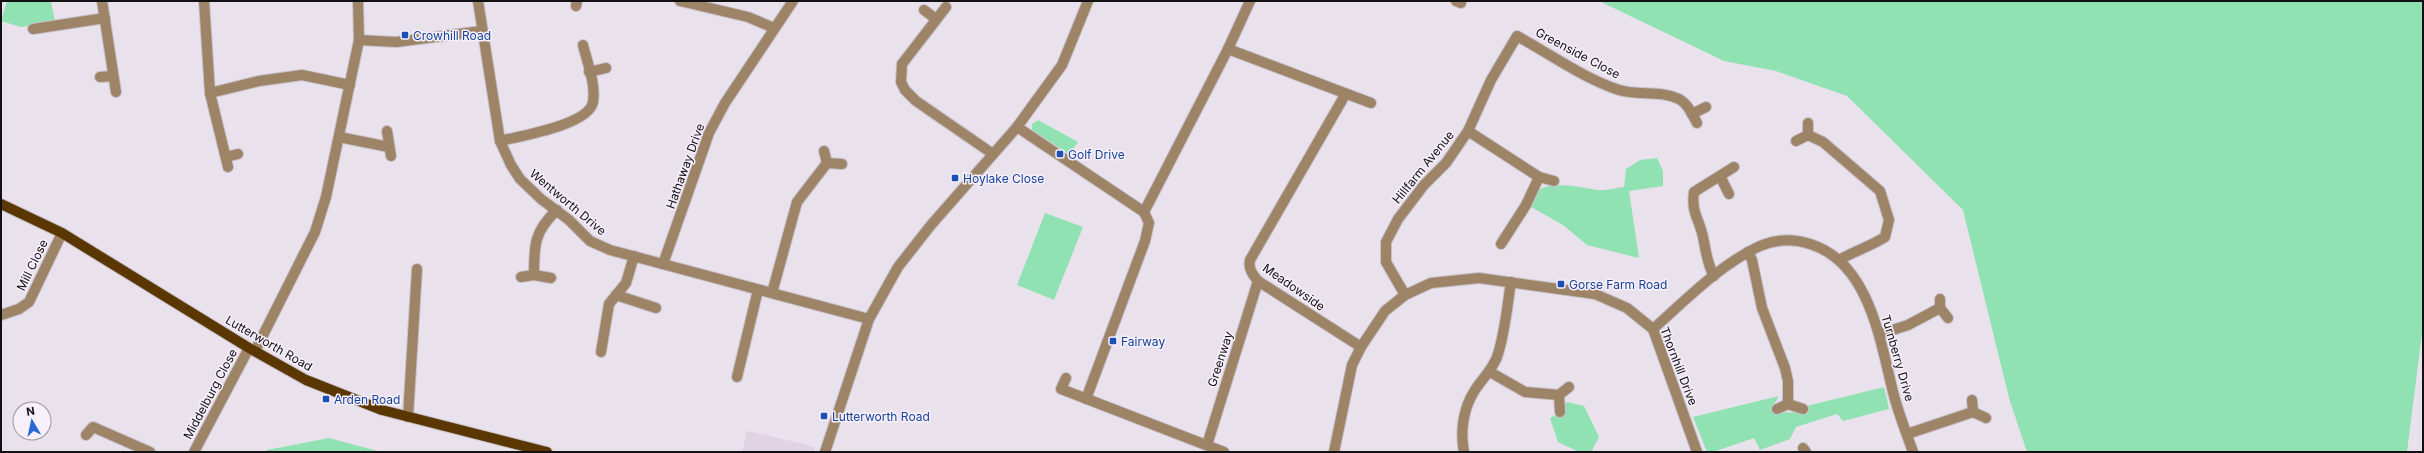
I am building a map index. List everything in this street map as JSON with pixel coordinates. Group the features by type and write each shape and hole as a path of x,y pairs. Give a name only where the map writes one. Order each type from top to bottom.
{"main road":[{"name":"Lutterworth Road","path":"1,204 62,233 252,350 306,380 353,400 408,417 547,452"}],"street":[{"path":"102,1 116,92"},
{"path":"204,1 210,93 228,168"},
{"path":"252,350 315,232 326,197 359,40 358,1"},
{"name":"Wentworth Drive","path":"478,1 500,141 520,179 541,199 557,210 599,246 868,319"},
{"path":"680,1 748,17 774,28"},
{"name":"Hathaway Drive","path":"663,264 709,133 725,103 793,1"},
{"path":"825,452 868,319 898,267 931,225 1017,127 1062,65 1088,1"},
{"path":"1144,212 1228,49 1250,1"},
{"path":"946,7 902,64 901,82 905,90 916,101 993,154"},
{"path":"924,10 936,19"},
{"path":"32,29 105,18"},
{"path":"359,40 396,42 482,31"},
{"name":"Greenside Close","path":"1517,36 1605,85 1621,90 1668,95 1684,102 1694,119 1706,107"},
{"name":"Hillfarm Avenue","path":"1405,295 1388,266 1386,242 1398,219 1424,185 1446,163 1468,131 1491,80 1517,36"},
{"path":"500,141 560,126 584,114 593,104 594,91 583,45"},
{"path":"1228,49 1346,95 1371,103"},
{"path":"589,72 606,68"},
{"path":"210,93 258,81 302,75 350,84"},
{"path":"100,77 113,76"},
{"name":"Meadowside","path":"1346,95 1250,260 1251,272 1258,281 1361,347"},
{"path":"1808,123 1808,135"},
{"path":"1017,127 1144,212 1147,216 1149,230 1086,399"},
{"path":"339,137 390,151 387,131"},
{"path":"1468,131 1539,177 1554,181"},
{"path":"1796,141 1808,135"},
{"path":"1808,135 1823,142 1880,190 1889,220 1885,237 1872,246 1856,250 1841,259"},
{"path":"824,151 827,163"},
{"path":"226,157 238,154"},
{"path":"827,163 842,164"},
{"path":"772,293 797,202 827,163"},
{"path":"1714,276 1710,269 1703,235 1692,205 1694,192 1698,187 1734,167"},
{"path":"1720,176 1729,194"},
{"path":"1501,244 1512,236 1539,177"},
{"path":"534,275 534,246 537,236 545,221 557,210"},
{"name":"Mill Close","path":"1,315 19,309 29,302 62,233"},
{"name":"Turnberry Drive","path":"1653,329 1714,276 1748,252 1772,242 1787,240 1823,248 1841,259 1865,298 1880,334 1893,392 1913,452"},
{"path":"1748,252 1752,260 1762,308 1785,368 1788,381 1788,404"},
{"path":"601,352 610,304 626,283 634,256"},
{"path":"408,417 417,268"},
{"path":"521,276 534,275 551,278"},
{"name":"Thornhill Drive","path":"1361,347 1385,311 1405,295 1431,283 1479,278 1608,298 1627,308 1653,329 1697,452"},
{"name":"Greenway","path":"1207,445 1258,281"},
{"path":"1464,452 1462,433 1465,416 1474,391 1490,372 1500,349 1511,282"},
{"path":"737,377 758,290"},
{"path":"616,295 656,308"},
{"path":"1880,334 1908,325 1940,303 1948,318"},
{"path":"1334,452 1352,364 1361,347"},
{"name":"Middelburg Close","path":"194,452 252,350"},
{"path":"1490,372 1524,392 1559,396 1569,388"},
{"path":"1066,378 1061,389 1224,452"},
{"path":"1559,396 1560,412"},
{"path":"1972,400 1973,412"},
{"path":"1777,409 1788,404 1803,409"},
{"path":"1907,434 1973,412 1986,418"},
{"path":"86,435 93,427 150,452"}],"shaded area":[{"path":"747,431 815,447 813,452 742,452"}],"green space":[{"path":"7,1 51,1 55,22 21,27 1,21"},
{"path":"1599,1 2423,1 2423,326 2407,452 2027,452 2009,398 1963,210 1847,96 1776,71 1724,61"},
{"path":"1038,120 1078,142 1069,154 1032,130 1032,124"},
{"path":"1657,158 1663,171 1663,186 1629,191 1639,258 1587,245 1563,225 1531,207 1532,199 1539,190 1555,185 1601,190 1624,187 1626,169 1640,160"},
{"path":"1045,213 1083,227 1054,300 1017,285"},
{"path":"1884,387 1889,409 1843,421 1837,414 1796,427 1790,439 1760,450 1754,438 1713,452 1707,452 1693,417 1779,396 1773,406 1776,412 1803,413 1807,406"},
{"path":"1567,402 1584,406 1599,437 1591,452 1579,452 1558,442 1550,418 1560,412"},
{"path":"329,438 381,452 267,452 267,450"}],"place":[{"name":"Crowhill Road","path":"405,35"},
{"name":"Golf Drive","path":"1060,154"},
{"name":"Hoylake Close","path":"955,178"},
{"name":"Gorse Farm Road","path":"1561,284"},
{"name":"Fairway","path":"1113,341"},
{"name":"Arden Road","path":"326,399"},
{"name":"Lutterworth Road","path":"824,416"}]}
